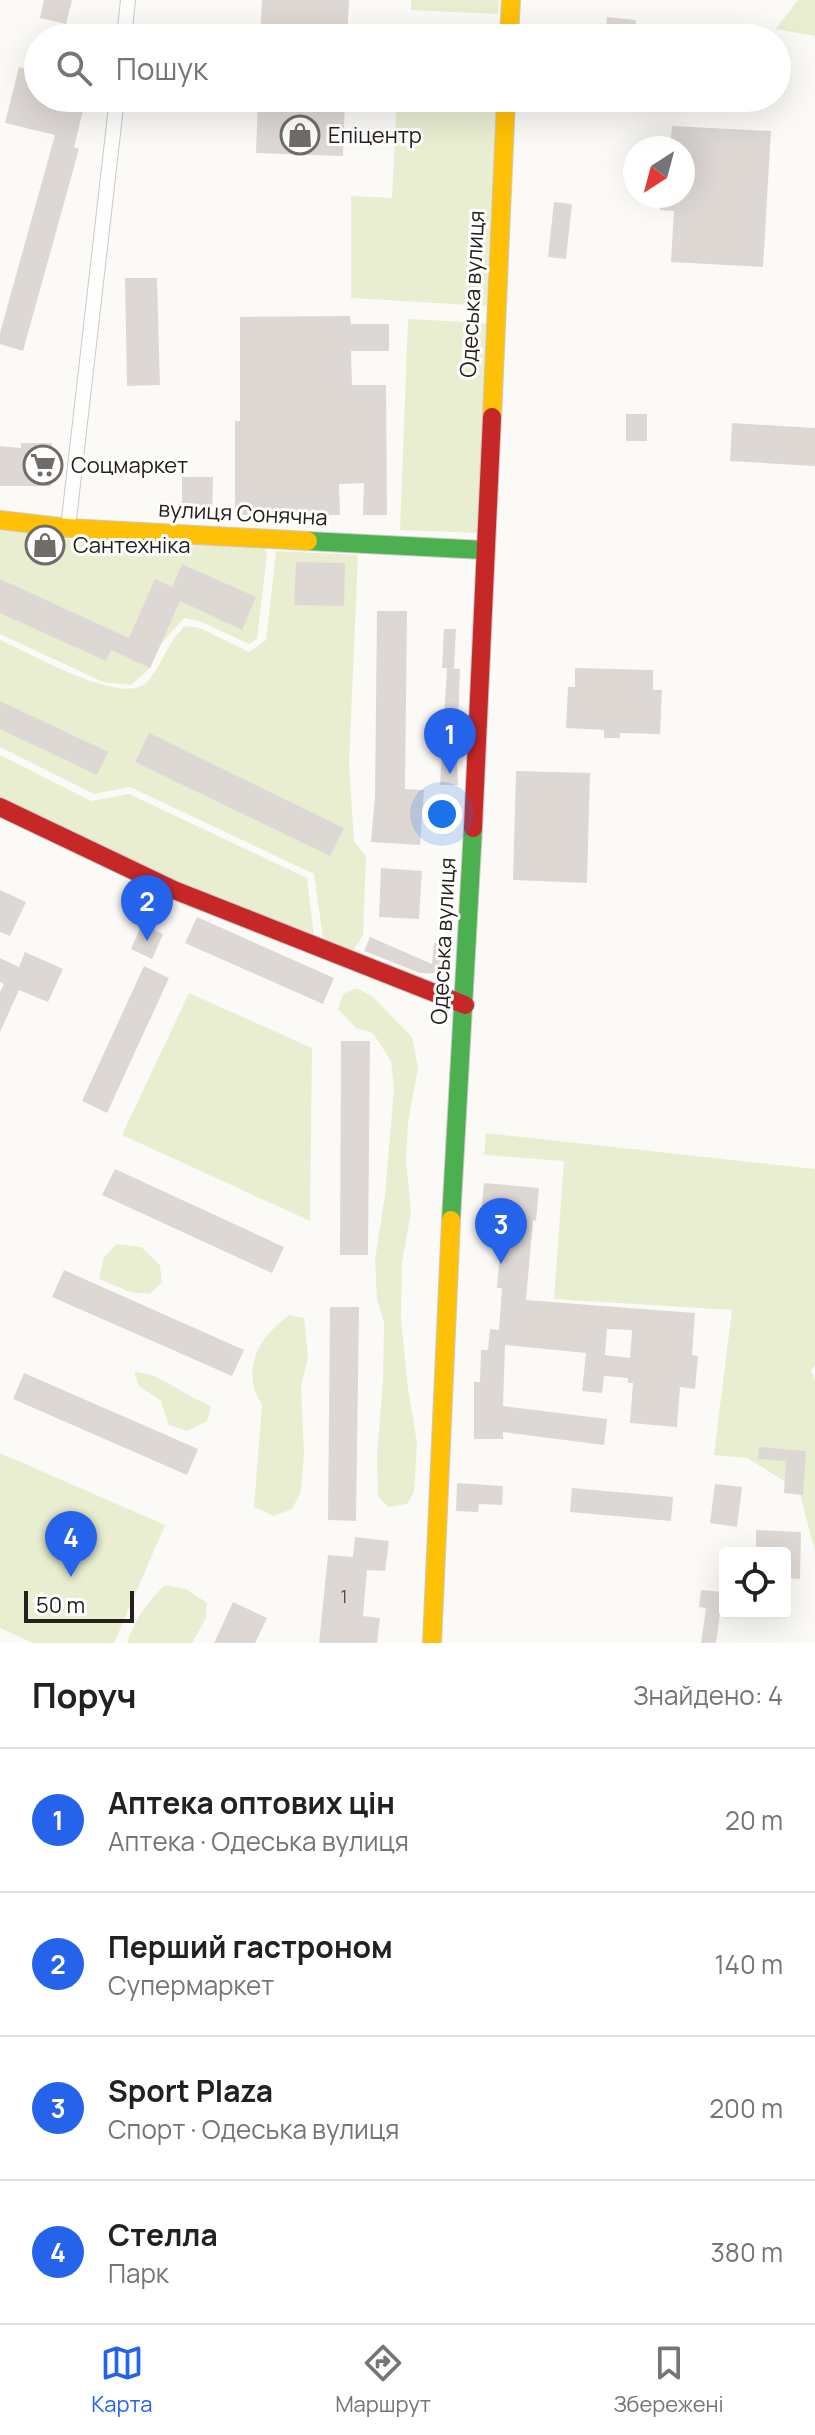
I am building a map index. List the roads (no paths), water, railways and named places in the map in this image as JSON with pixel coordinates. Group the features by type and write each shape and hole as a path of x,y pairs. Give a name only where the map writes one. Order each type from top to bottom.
{"main road":[{"path":"510,24 511,0"},
{"name":"Одеська вулиця","path":"432,1643 448,1268 465,1005 505,112"},
{"name":"вулиця Сонячна","path":"0,520 68,528 484,550"},
{"path":"0,807 174,890 465,1005"}],"street":[{"path":"125,24 128,0"},
{"path":"68,528 115,112"}],"place":[{"name":"Епіцентр","path":"300,135"},
{"name":"Соцмаркет","path":"43,465"},
{"name":"Сантехніка","path":"45,545"},
{"name":"Аптека оптових цін","path":"450,774"},
{"name":"Перший гастроном","path":"147,941"},
{"name":"Sport Plaza","path":"501,1264"},
{"name":"Стелла","path":"71,1577"}]}
